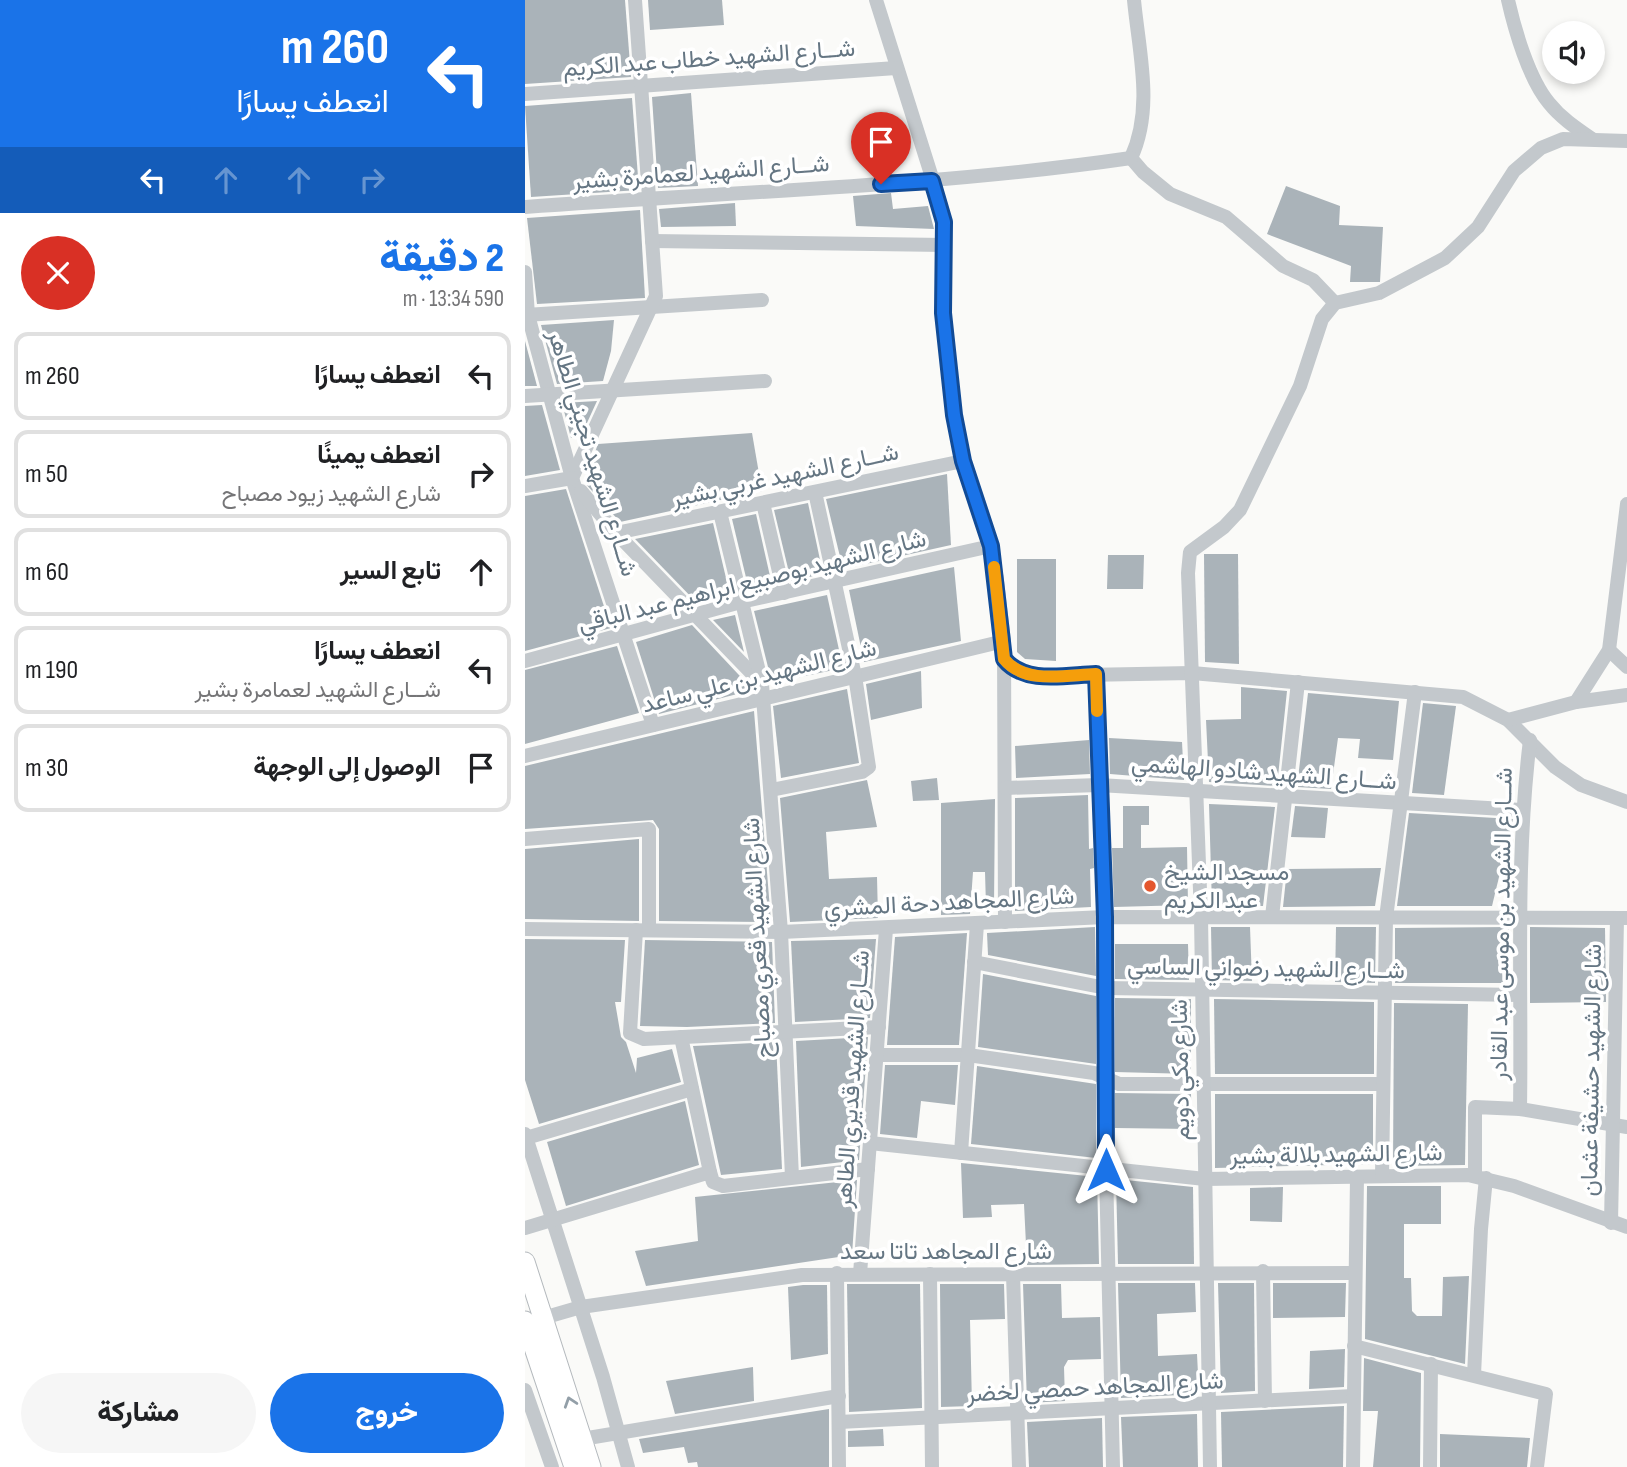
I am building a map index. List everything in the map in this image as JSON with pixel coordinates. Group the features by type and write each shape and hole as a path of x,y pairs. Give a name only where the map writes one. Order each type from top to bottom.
{"highway":[{"path":"525,1262 534,1320 574,1467"},
{"path":"534,1320 591,1467"}],"street":[{"path":"572,478 656,296 635,0"},
{"path":"876,0 941,206 945,246 945,349 963,461 991,546 1004,641 1005,922"},
{"path":"1134,0 1145,111 1139,142 1131,159 1170,194 1226,217 1283,266 1313,280 1335,303 1379,292 1445,258 1478,227 1514,171 1541,148 1563,139 1627,141"},
{"path":"1508,0 1522,50 1547,101 1563,119 1591,139"},
{"name":"شــارع الشهيد خطاب عبد الكريم","path":"525,94 896,68"},
{"name":"شــارع الشهيد لعمامرة بشير","path":"525,207 932,181 1071,168 1131,159"},
{"path":"652,241 945,246"},
{"name":"شــارع الشهيد تجيني الطاهر","path":"525,272 527,315 552,394 572,478 653,725"},
{"path":"527,315 762,300"},
{"name":"شارع مكي دويم","path":"1210,1467 1201,917 1195,791 1190,552 1224,527 1240,510 1300,386 1322,319 1335,303"},
{"path":"525,396 765,381"},
{"name":"شــارع الشهيد غربي بشير","path":"616,533 963,461"},
{"path":"525,486 572,478"},
{"path":"572,478 616,533 762,691"},
{"path":"771,790 862,772 869,767 855,676 815,492"},
{"path":"763,503 784,593"},
{"path":"1577,702 1609,650 1627,504"},
{"name":"شارع الشهيد قعري مصباح","path":"720,512 762,691 781,932 792,1177"},
{"name":"شارع الشهيد بوصبيع ابراهيم عبد الباقي","path":"525,661 741,602 991,546"},
{"name":"شارع الشهيد بن علي ساعد","path":"525,756 653,725 762,691 855,676 1004,641"},
{"path":"1609,650 1627,667"},
{"path":"1004,659 1010,666 1029,676 1192,674 1463,697 1509,720 1555,766 1581,785 1627,802"},
{"path":"1096,674 1098,785 1105,917 1106,1170 1113,1467"},
{"path":"1272,917 1298,682"},
{"path":"1382,1175 1386,918 1415,692"},
{"path":"1509,720 1555,711 1577,702 1627,695"},
{"name":"شــارع الشهيد بن موسى عبد القادر","path":"1520,1109 1518,995 1521,810 1530,740"},
{"name":"شــارع الشهيد شادو الهاشمي","path":"1005,788 1098,785 1521,810"},
{"path":"525,839 649,829 642,930 630,1033 644,1039 879,1027"},
{"name":"شارع المجاهد دحة المشري","path":"525,929 781,932 1105,917 1622,918"},
{"name":"شارع الشهيد حشيفة عثمان","path":"1611,1223 1620,1126 1622,918"},
{"path":"961,1153 977,924"},
{"name":"شــارع الشهيد قديري الطاهر","path":"860,1274 886,929"},
{"name":"شــارع الشهيد رضواني الساسي","path":"974,962 1106,988 1518,995"},
{"path":"681,1037 713,1182 723,1186 868,1169"},
{"path":"877,1055 968,1055 1094,1073 1119,1084 1383,1084"},
{"path":"628,1467 581,1307 526,1136 692,1089"},
{"path":"1474,1375 1481,1229 1475,1107 1520,1109 1620,1126"},
{"name":"شارع الشهيد بلالة بشير","path":"870,1143 1205,1179 1382,1175 1480,1177 1627,1227"},
{"path":"525,1228 710,1172"},
{"path":"1353,1467 1357,1177"},
{"path":"1263,1271 1265,1401"},
{"name":"شارع المجاهد تاتا سعد","path":"534,1320 581,1307 802,1275 1263,1271 1354,1273"},
{"path":"838,1273 839,1467"},
{"path":"930,1274 932,1467"},
{"path":"1013,1274 1019,1467"},
{"path":"1354,1346 1545,1394 1537,1467"},
{"path":"1430,1467 1431,1364"},
{"path":"525,1390 552,1467"},
{"name":"شارع المجاهد حمصي لخضر","path":"839,1422 1353,1395"},
{"path":"582,1439 839,1396"}],"building":[{"path":"525,0 625,0 631,77 525,84"},
{"path":"648,0 722,0 724,25 650,30"},
{"path":"691,93 698,186 658,188 652,97"},
{"path":"632,98 639,190 531,197 525,106"},
{"path":"1286,186 1340,206 1339,225 1383,227 1380,282 1350,282 1351,266 1267,234"},
{"path":"891,193 893,209 928,206 934,229 856,226 853,196"},
{"path":"735,203 736,226 661,227 659,209"},
{"path":"640,210 645,298 537,304 527,218"},
{"path":"614,320 611,351 603,381 557,384 541,325"},
{"path":"525,341 537,386 525,386"},
{"path":"597,401 581,436 571,438 562,403"},
{"path":"542,405 560,470 525,476 525,406"},
{"path":"752,433 762,491 620,522 584,482 598,444"},
{"path":"947,474 951,545 843,569 826,499"},
{"path":"566,489 611,628 525,651 525,496"},
{"path":"808,503 823,574 791,581 774,510"},
{"path":"756,514 772,585 749,590 732,519"},
{"path":"713,523 730,595 697,603 635,539"},
{"path":"1204,554 1238,554 1239,664 1205,662"},
{"path":"1108,555 1144,555 1143,589 1107,589"},
{"path":"1017,559 1056,559 1056,661 1025,659 1017,652"},
{"path":"954,567 961,641 864,662 849,590"},
{"path":"827,595 843,668 772,683 754,611"},
{"path":"735,615 744,652 713,620"},
{"path":"692,625 753,690 659,714 636,642"},
{"path":"617,646 639,713 525,744 525,670"},
{"path":"921,671 922,708 871,720 866,684"},
{"path":"1241,687 1287,691 1277,786 1209,782 1206,720 1241,719"},
{"path":"847,689 859,763 781,778 773,706"},
{"path":"1308,693 1399,701 1393,760 1358,758 1360,739 1338,738 1331,789 1297,787"},
{"path":"1423,703 1456,706 1444,795 1412,793"},
{"path":"754,711 771,922 659,921 659,829 653,820 525,829 525,766"},
{"path":"1109,738 1182,742 1184,780 1110,774"},
{"path":"1089,740 1090,774 1016,778 1015,746"},
{"path":"937,778 939,800 913,801 911,781"},
{"path":"867,780 877,827 826,832 829,879 877,877 878,918 790,922 780,798"},
{"path":"1088,795 1089,849 1093,848 1094,868 1090,869 1091,907 1015,911 1015,798"},
{"path":"995,799 994,906 986,906 985,872 973,872 970,914 941,915 941,803"},
{"path":"1209,804 1275,807 1263,906 1212,906"},
{"name":"مسجد الشيخ عبد الكريم","path":"1123,806 1149,806 1149,825 1141,825 1141,848 1187,847 1188,905 1114,907 1112,848 1123,848"},
{"path":"1295,806 1328,808 1325,838 1291,837"},
{"path":"1409,813 1513,819 1492,906 1397,906"},
{"path":"639,839 639,921 525,919 525,849"},
{"path":"1381,868 1375,906 1283,907 1287,869"},
{"path":"1095,927 1096,976 988,955 987,933"},
{"path":"1211,927 1250,927 1252,981 1212,980"},
{"path":"1336,927 1376,927 1375,983 1335,982"},
{"path":"1509,927 1508,983 1395,983 1395,928"},
{"path":"1530,927 1605,928 1606,1002 1530,1003"},
{"path":"967,933 959,1045 887,1045 895,937"},
{"path":"525,939 625,940 621,1002 615,1002 621,1037 626,1042 636,1073 637,1058 672,1049 681,1082 539,1124 525,1080"},
{"path":"876,939 870,1018 795,1022 791,941"},
{"path":"645,940 772,942 775,1023 640,1026"},
{"path":"1115,944 1188,944 1189,980 1115,979"},
{"path":"983,974 1096,996 1096,1064 978,1047"},
{"path":"1115,998 1191,999 1191,1074 1115,1072"},
{"path":"1214,999 1374,1002 1374,1074 1215,1074"},
{"path":"1394,1003 1468,1004 1465,1165 1393,1166"},
{"path":"868,1037 859,1160 801,1167 796,1041"},
{"path":"776,1042 782,1169 721,1175 693,1046"},
{"path":"885,1065 958,1065 955,1105 921,1101 917,1138 880,1134"},
{"path":"977,1066 1096,1084 1096,1158 971,1144"},
{"path":"1115,1093 1191,1094 1192,1129 1115,1128"},
{"path":"1215,1094 1373,1094 1373,1164 1215,1168"},
{"path":"685,1101 699,1165 566,1206 547,1142"},
{"path":"961,1163 1097,1177 1099,1264 1027,1265 1024,1204 991,1205 992,1217 963,1218"},
{"path":"1116,1179 1193,1187 1194,1264 1118,1264"},
{"path":"857,1180 852,1255 646,1286 635,1251 698,1241 695,1197"},
{"path":"1367,1186 1441,1186 1441,1224 1404,1224 1404,1278 1411,1278 1412,1311 1417,1316 1442,1316 1443,1277 1469,1276 1465,1364 1365,1339"},
{"path":"1283,1187 1282,1222 1250,1221 1250,1188"},
{"path":"1118,1283 1195,1283 1196,1312 1157,1314 1158,1356 1197,1354 1199,1394 1121,1398"},
{"path":"1218,1283 1254,1283 1255,1391 1221,1393"},
{"path":"1273,1283 1346,1283 1345,1317 1273,1318"},
{"path":"847,1284 920,1284 922,1408 849,1412"},
{"path":"940,1284 1004,1284 1005,1319 970,1320 972,1406 941,1407"},
{"path":"1023,1284 1061,1284 1062,1318 1100,1317 1101,1359 1068,1360 1064,1367 1065,1401 1027,1403"},
{"path":"827,1285 828,1354 791,1360 788,1287"},
{"path":"1345,1349 1344,1387 1309,1389 1310,1351"},
{"path":"1364,1358 1421,1373 1420,1467 1373,1467 1378,1411 1363,1411"},
{"path":"753,1367 754,1401 675,1414 666,1381"},
{"path":"1344,1406 1343,1467 1222,1467 1221,1412"},
{"path":"829,1409 829,1467 698,1467 697,1462 688,1463 684,1447 643,1453 639,1439"},
{"path":"1197,1414 1198,1467 1123,1467 1121,1417"},
{"path":"1102,1418 1103,1467 1029,1467 1027,1422"},
{"path":"883,1429 884,1446 848,1447 848,1431"},
{"path":"1440,1434 1530,1438 1527,1467 1440,1467"}],"slow traffic":[{"path":"994,567 1004,659 1015,670 1029,676 1096,674 1097,711"}],"place":[{"name":"مسجد الشيخ عبد الكريم","path":"1150,886"}],"route":[{"path":"881,184 932,181 941,206 945,246 945,349 954,415 974,500 991,546 1000,603 1004,659 1015,670 1029,676 1096,674 1098,785 1105,917 1106,1170"}]}
